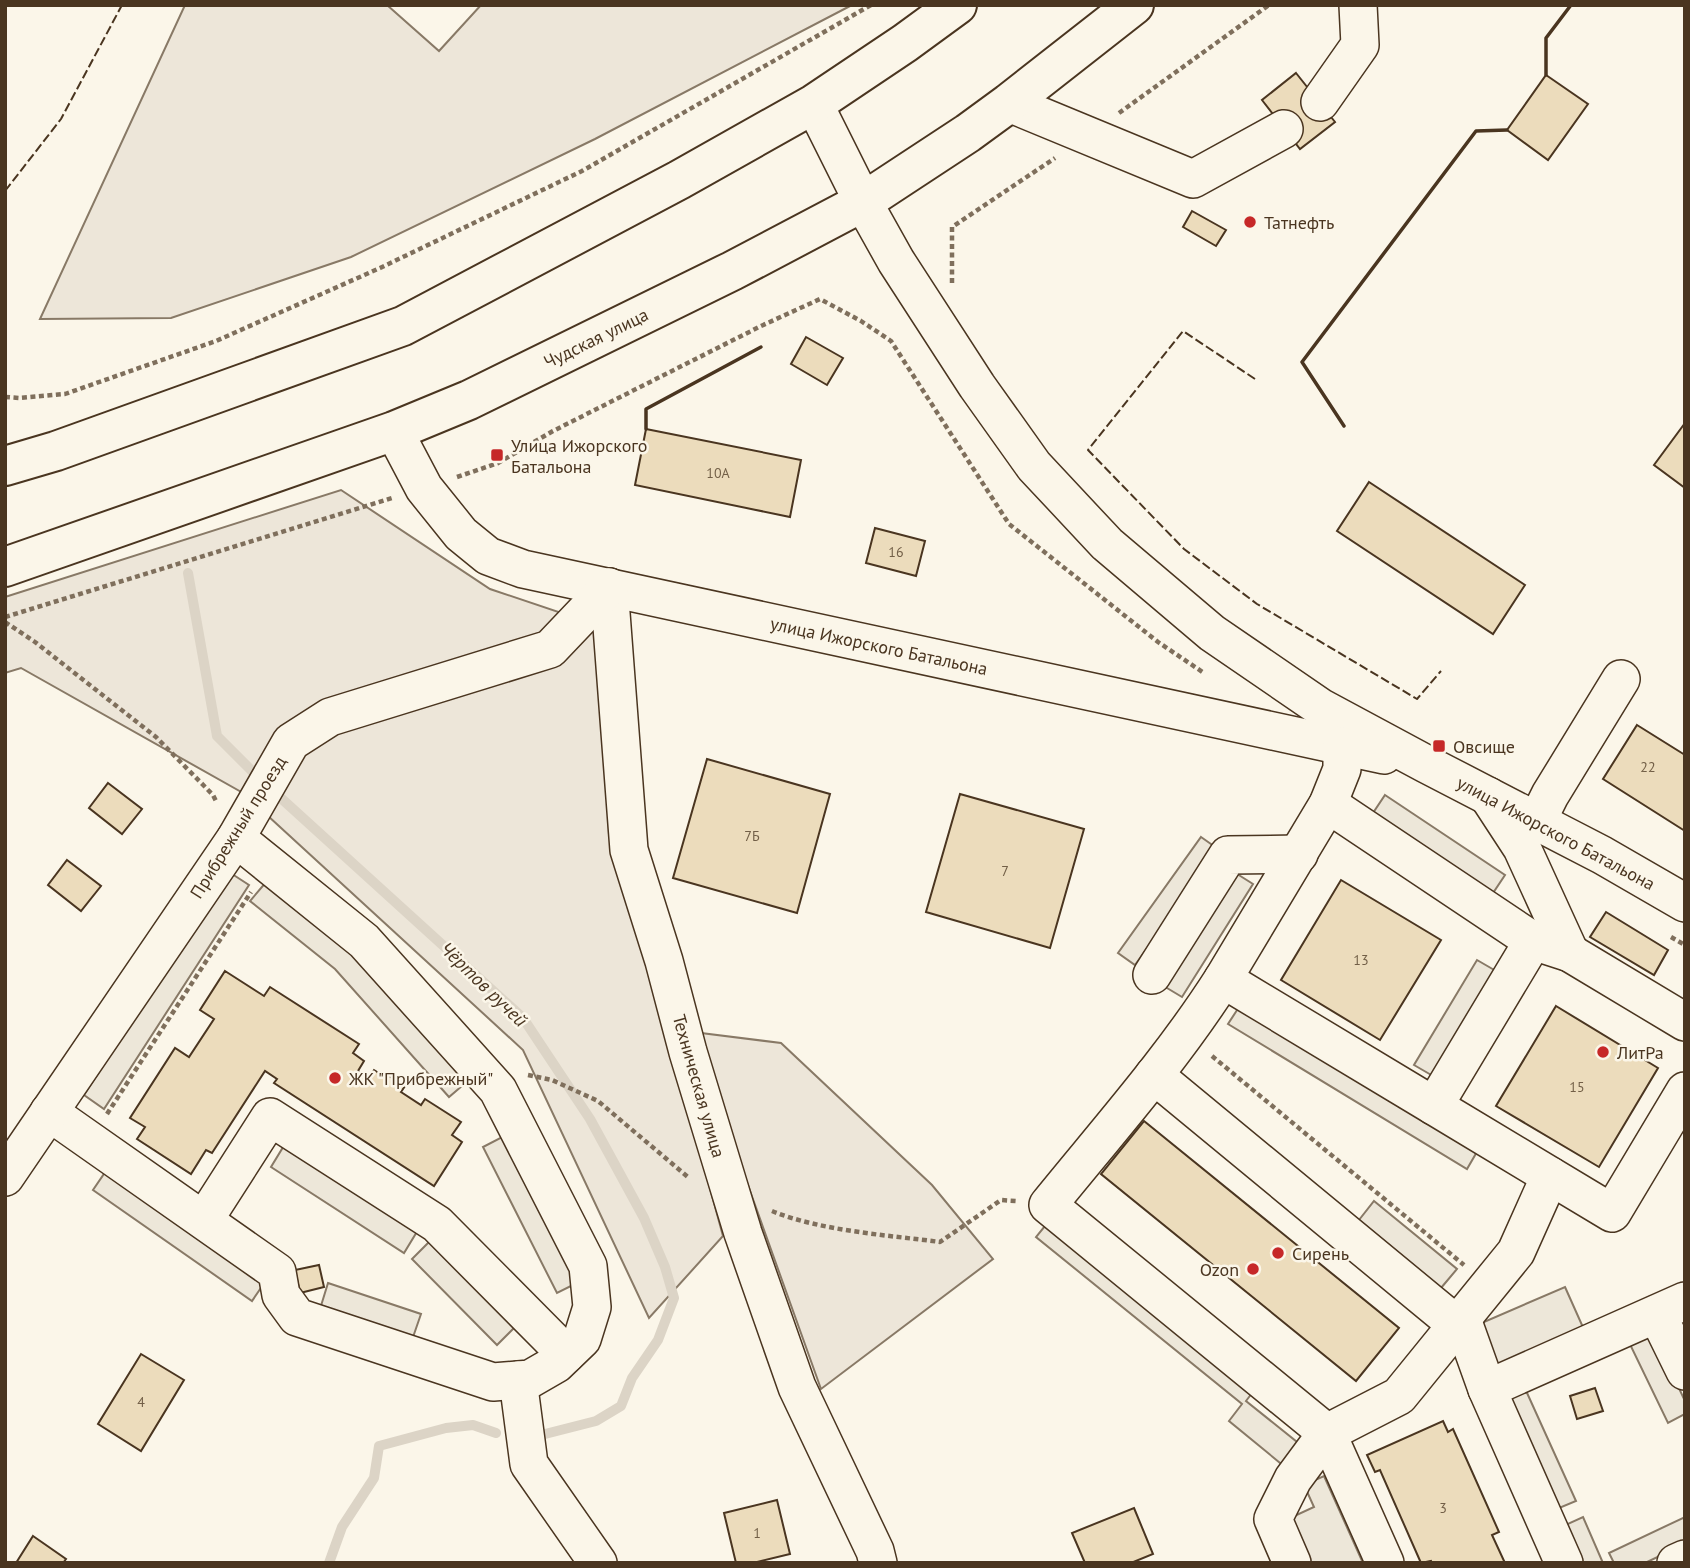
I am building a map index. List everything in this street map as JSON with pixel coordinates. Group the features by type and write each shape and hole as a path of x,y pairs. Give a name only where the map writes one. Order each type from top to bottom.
{"highway":[{"path":"5,466 56,451 403,326 680,180 814,104 957,5"},
{"name":"Чудская улица","path":"5,567 394,431 469,400 732,271 863,202 968,133 1134,5"}],"street":[{"path":"1320,102 1360,45 1358,5"},
{"path":"1009,103 1194,179 1284,129"},
{"name":"улица Ижорского Батальона","path":"814,104 896,261 962,363 1034,466 1107,544 1212,633 1320,707 1602,855 1685,903"},
{"name":"улица Ижорского Батальона","path":"394,431 424,488 461,534 488,556 523,569 1426,764"},
{"path":"5,447 56,451"},
{"name":"Прибрежный проезд","path":"5,1177 236,838 291,741 330,717 550,649 609,587"},
{"name":"Техническая улица","path":"609,587 629,850 743,1233 797,1387 871,1559"},
{"path":"1537,821 1620,679"},
{"path":"1342,746 1342,769 1328,804 1204,1010 1048,1205 1327,1433 1385,1563"},
{"path":"1488,796 1522,848 1570,953"},
{"path":"1328,804 1533,941 1570,953 1685,1022"},
{"path":"49,1112 277,1272 282,1295 297,1317 492,1382 530,1378 556,1364 582,1339 592,1307 588,1266 498,1090 364,941 236,838"},
{"path":"1152,975 1228,855 1299,854"},
{"path":"1434,1105 1533,941"},
{"path":"1223,979 1612,1213 1684,1094"},
{"path":"1154,1074 1459,1322 1564,1563"},
{"path":"204,1220 270,1117 437,1224 566,1354"},
{"path":"1292,1563 1273,1519 1293,1479 1327,1433 1399,1396 1516,1252 1550,1176"},
{"path":"1487,1389 1671,1307 1685,1371"},
{"path":"518,1380 529,1464 597,1563"},
{"path":"1676,1563 1685,1559"}],"path":[{"path":"5,397 65,394 216,341 380,268 582,171 871,5"},
{"path":"952,227 952,284"},
{"path":"5,619 498,463 552,431 820,299"},
{"path":"5,619 156,737 213,795 236,838"},
{"path":"90,1141 269,864"},
{"path":"1185,1033 1489,1285"}],"shaded area":[{"path":"185,5 387,5 439,51 481,5 852,5 595,139 351,257 171,318 40,319"},
{"path":"341,490 490,589 603,627 609,835 671,1045 723,1236 649,1318 523,1050 243,793 21,668 5,673 5,597"},
{"path":"1385,795 1505,875 1493,893 1373,813"},
{"path":"1201,837 1218,849 1135,965 1118,953"},
{"path":"229,872 249,885 104,1109 84,1095"},
{"path":"1234,872 1253,884 1182,997 1162,985"},
{"path":"267,881 353,950 469,1080 449,1097 335,969 250,901"},
{"path":"1477,960 1496,971 1433,1076 1414,1065"},
{"path":"1239,1007 1478,1150 1467,1169 1228,1024"},
{"path":"693,1032 781,1043 932,1185 993,1259 821,1389"},
{"path":"506,1135 581,1281 557,1293 483,1147"},
{"path":"285,1144 418,1230 404,1253 271,1167"},
{"path":"108,1168 267,1279 252,1301 93,1190"},
{"path":"1374,1201 1457,1269 1441,1288 1359,1220"},
{"path":"1053,1216 1259,1384 1246,1401 1302,1446 1285,1467 1229,1421 1242,1404 1036,1237"},
{"path":"431,1240 516,1326 497,1345 412,1259"},
{"path":"328,1283 421,1314 412,1340 320,1309"},
{"path":"1565,1287 1586,1334 1491,1377 1470,1328"},
{"path":"1648,1323 1685,1401 1685,1414 1668,1423 1625,1334"},
{"path":"1523,1384 1576,1501 1552,1511 1500,1394"},
{"path":"1324,1476 1363,1563 1309,1563 1290,1518 1314,1507 1304,1485"},
{"path":"1583,1517 1603,1563 1575,1563 1559,1528"},
{"path":"1685,1517 1685,1544 1645,1563 1614,1563 1609,1553"}],"building":[{"path":"1296,73 1335,122 1300,149 1262,100"},
{"path":"1546,75 1588,104 1548,160 1507,130"},
{"path":"1192,211 1226,230 1216,246 1183,227"},
{"path":"806,337 843,358 827,385 791,364"},
{"path":"1685,423 1685,488 1654,465"},
{"path":"646,429 801,460 790,517 635,485"},
{"path":"1369,482 1525,585 1493,634 1337,531"},
{"path":"875,528 925,541 916,576 866,563"},
{"path":"1637,725 1685,755 1685,831 1603,779"},
{"path":"707,759 830,794 797,913 673,878"},
{"path":"108,783 142,809 122,834 89,808"},
{"path":"960,794 1084,829 1050,948 926,912"},
{"path":"67,860 101,886 81,911 48,885"},
{"path":"1341,880 1441,940 1380,1040 1281,980"},
{"path":"1606,912 1668,950 1654,975 1590,937"},
{"name":"ЖК \"Прибрежный\"","path":"225,971 264,996 270,987 359,1044 353,1053 364,1061 358,1071 369,1078 374,1070 387,1078 389,1076 405,1086 401,1092 421,1105 425,1099 461,1122 452,1135 462,1142 434,1186 274,1083 277,1079 265,1071 212,1153 206,1150 191,1174 137,1139 145,1127 130,1118 175,1048 189,1057 214,1019 200,1010"},
{"path":"1556,1006 1658,1068 1599,1167 1496,1106"},
{"path":"1144,1121 1399,1328 1356,1381 1101,1174"},
{"path":"319,1265 324,1287 300,1293 295,1270"},
{"path":"141,1354 184,1380 141,1451 98,1424"},
{"path":"1595,1388 1603,1411 1577,1419 1570,1396"},
{"path":"1443,1421 1448,1432 1453,1429 1499,1532 1492,1535 1505,1563 1421,1563 1380,1470 1375,1472 1367,1455"},
{"path":"777,1500 790,1554 753,1563 736,1563 724,1513"},
{"path":"1134,1508 1153,1554 1131,1563 1085,1563 1072,1533"},
{"path":"33,1536 66,1559 63,1563 16,1563"}],"waterway":[{"name":"Чёртов ручей","path":"188,573 217,736 261,780"},
{"name":"Чёртов ручей","path":"272,790 523,1018 590,1119 644,1218 665,1267 674,1298 658,1340 632,1378 621,1406 596,1421 545,1434"},
{"name":"Чёртов ручей","path":"329,1563 342,1527 374,1478 379,1446 446,1428 473,1425 496,1433"}],"fence":[{"path":"5,191 61,119 122,5"},
{"path":"1255,379 1183,331 1088,450 1184,549 1257,604 1417,699 1441,671"}],"wall":[{"path":"1546,75 1546,38 1571,5"},
{"path":"1344,426 1302,362 1476,131 1507,130"},
{"path":"646,429 646,409 761,347"}],"place":[{"name":"Татнефть","path":"1250,222"},
{"name":"Улица Ижорского Батальона","path":"497,455"},
{"name":"Овсище","path":"1439,746"},
{"name":"ЛитРа","path":"1603,1052"},
{"name":"ЖК \"Прибрежный\"","path":"335,1078"},
{"name":"Сирень","path":"1278,1253"},
{"name":"Ozon","path":"1253,1269"}]}
